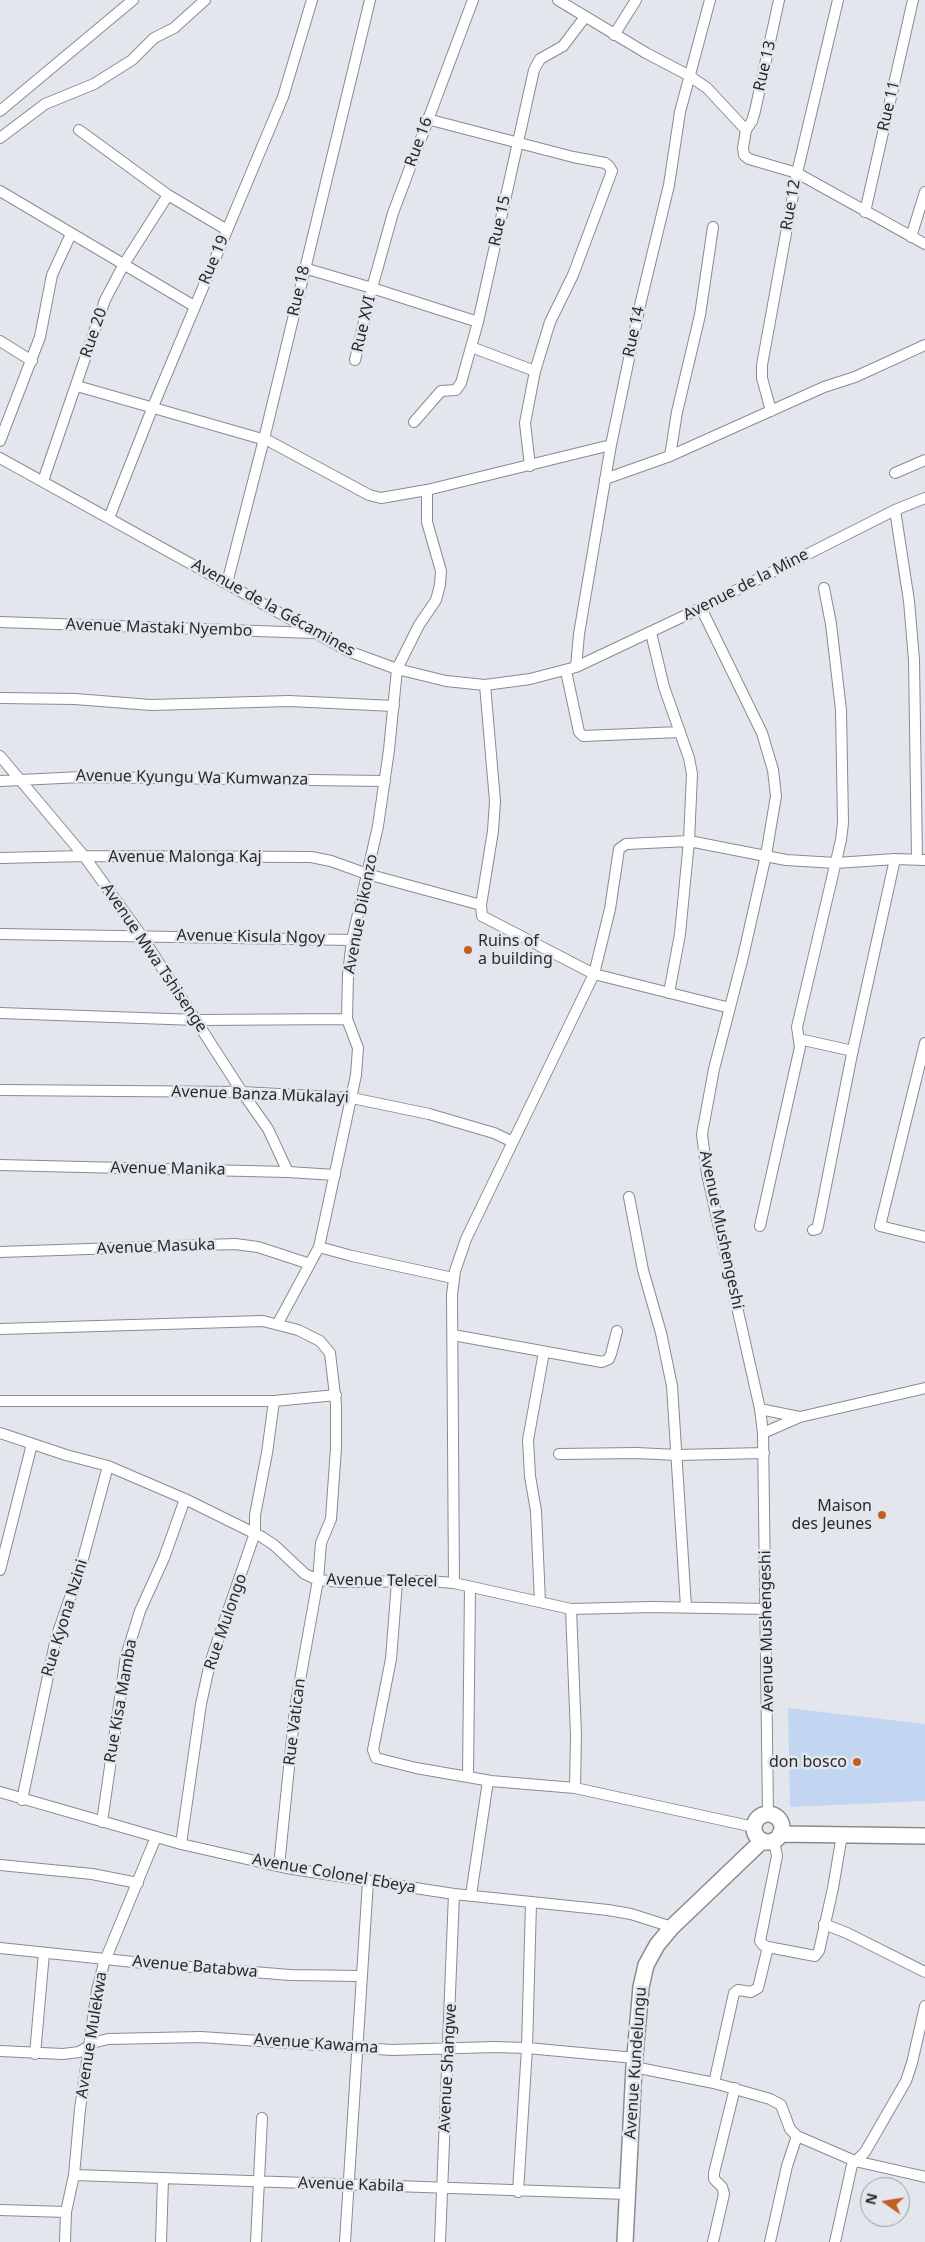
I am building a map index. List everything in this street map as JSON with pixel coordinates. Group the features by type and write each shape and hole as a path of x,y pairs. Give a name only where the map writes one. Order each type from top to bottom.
{"street":[{"path":"0,111 133,0"},
{"path":"0,138 45,104 94,84 132,60 154,38 174,28 205,0"},
{"name":"Rue 19","path":"109,518 194,306 283,97 312,0"},
{"name":"Rue 18","path":"227,583 264,439 370,0"},
{"name":"Rue 16","path":"372,288 394,213 427,119 474,0"},
{"path":"558,0 614,35 688,75 706,88 746,130 743,148 746,156 797,173 925,244"},
{"path":"614,35 636,0"},
{"name":"Rue 14","path":"680,732 583,736 579,732 571,669 611,445 641,301 669,185 680,112 688,75 710,0"},
{"name":"Rue 13","path":"746,130 755,112 779,0"},
{"name":"Rue 12","path":"771,411 762,378 762,365 797,173 838,0"},
{"name":"Rue 11","path":"865,212 913,0"},
{"name":"Rue 15","path":"414,422 441,392 453,391 458,388 478,322 536,65 540,59 563,46 585,17"},
{"path":"427,119 517,143 604,163 610,166 612,171 573,275 550,322 535,371 525,423 530,466"},
{"path":"79,130 168,195 227,230"},
{"path":"0,191 194,306"},
{"path":"911,237 925,192"},
{"name":"Rue 20","path":"43,481 77,386 98,318 124,264 168,195"},
{"path":"670,456 677,412 700,315 713,227"},
{"path":"0,441 32,361 45,318 52,275 71,234"},
{"path":"304,268 478,322"},
{"name":"Rue XVI","path":"356,360 372,288"},
{"path":"0,342 32,361"},
{"path":"605,479 670,456 824,387 855,377 925,345"},
{"path":"471,347 535,371"},
{"path":"77,386 152,409 264,439 369,494 381,498 391,498 427,490 611,445"},
{"name":"Avenue de la Gécamines","path":"0,458 348,650 397,669 446,681 485,685 510,683 571,669"},
{"path":"895,473 925,460"},
{"path":"397,669 412,637 436,600 440,585 441,571 427,522 427,490"},
{"name":"Avenue de la Mine","path":"571,669 651,633 895,510 925,498"},
{"path":"454,1583 453,1278 466,1238 594,974 610,909 618,848 626,844 689,840 786,860 836,863 921,859 914,660 909,601 895,510"},
{"path":"760,1226 800,1047 797,1027 836,863 843,823 840,710 833,644 824,588"},
{"name":"Avenue Mushengeshi","path":"701,608 745,695 765,741 772,763 776,796 766,855 714,1068 702,1134 708,1174 760,1409 763,1433 767,1609 768,1814"},
{"name":"Avenue Mastaki Nyembo","path":"0,622 317,633"},
{"path":"651,633 664,687 692,774 689,840 680,934 669,993"},
{"name":"Avenue Dikonzo","path":"278,1323 318,1247 352,1098 359,1054 357,1043 347,1019 348,974 352,940 378,826 397,669"},
{"path":"485,685 494,808 480,905 484,918 594,974 730,1008"},
{"path":"0,698 75,699 151,705 289,702 394,706"},
{"name":"Avenue Mwa Tshisenge","path":"0,756 84,856 141,935 268,1129 288,1172"},
{"name":"Avenue Kyungu Wa Kumwanza","path":"0,781 81,777 384,781"},
{"name":"Avenue Malonga Kaj","path":"0,858 84,856 311,858 331,861 367,874 480,905"},
{"path":"813,1230 817,1229 818,1226 853,1051 895,859"},
{"name":"Avenue Kisula Ngoy","path":"0,934 352,940"},
{"path":"0,1013 197,1020 347,1019"},
{"path":"798,1039 853,1051"},
{"path":"925,1043 880,1226 925,1237"},
{"name":"Avenue Banza Mukalayi","path":"0,1090 242,1092 352,1098 429,1114 494,1133 513,1142"},
{"name":"Avenue Manika","path":"0,1165 288,1172 335,1175"},
{"path":"629,1197 643,1270 661,1334 672,1386 678,1455 686,1607"},
{"name":"Avenue Masuka","path":"0,1252 235,1244 258,1247 310,1264"},
{"path":"318,1247 453,1278"},
{"path":"0,1329 246,1320 278,1323"},
{"name":"Rue Vatican","path":"278,1323 314,1338 326,1346 332,1357 336,1395 336,1448 331,1519 321,1543 318,1580 295,1708 279,1866"},
{"path":"453,1334 602,1362 609,1358 617,1332"},
{"path":"540,1602 536,1511 530,1476 528,1440 544,1352"},
{"path":"763,1433 800,1417 925,1388"},
{"path":"0,1401 274,1401 336,1395"},
{"name":"Rue Mulongo","path":"181,1844 201,1704 210,1663 255,1533 255,1515 267,1453 274,1401"},
{"path":"760,1409 800,1417"},
{"name":"Avenue Telecel","path":"0,1433 108,1466 185,1499 255,1533 274,1545 305,1574 318,1580 454,1583 571,1609 686,1607 767,1609"},
{"path":"0,1570 32,1444"},
{"path":"559,1454 636,1452 678,1455 764,1453"},
{"name":"Rue Kyona Nzini","path":"22,1800 56,1638 81,1566 108,1466"},
{"name":"Rue Kisa Mamba","path":"102,1822 126,1656 140,1611 164,1558 185,1499"},
{"path":"397,1582 391,1659 374,1747 374,1756 394,1763 488,1781 575,1788 754,1827"},
{"path":"468,1777 470,1587"},
{"path":"571,1609 576,1735 575,1788"},
{"path":"472,1896 488,1781"},
{"name":"Avenue Colonel Ebeya","path":"0,1792 22,1800 181,1844 279,1866 454,1894 620,1912 672,1927"},
{"path":"772,1839 782,1829 778,1819 768,1814 759,1818 754,1827 756,1835 772,1839 842,1835 925,1836"},
{"path":"772,1839 777,1856 759,1934 761,1943 768,1947 815,1956 819,1951 842,1835"},
{"name":"Avenue Mulekwa","path":"65,2242 66,2212 74,2175 80,2110 95,2004 106,1959 156,1837"},
{"name":"Avenue Kundelungu","path":"625,2242 634,2062 642,1976 649,1958 672,1927 772,1839"},
{"path":"0,1865 92,1874 138,1883"},
{"path":"345,2242 368,1881"},
{"name":"Avenue Shangwe","path":"440,2242 454,1894"},
{"path":"518,2192 527,2048 531,1903"},
{"path":"824,1924 847,1933 925,1972"},
{"path":"714,2082 734,1993 738,1990 751,1992 758,1988 768,1947"},
{"name":"Avenue Batabwa","path":"0,1948 290,1974 362,1976"},
{"path":"35,2054 44,1953"},
{"path":"835,2242 851,2167 855,2160 865,2152 906,2081 925,2006"},
{"name":"Avenue Kawama","path":"0,2051 35,2054 72,2054 108,2039 201,2037 358,2048 527,2048 634,2062 735,2088 778,2103 784,2112 790,2129 797,2136"},
{"path":"713,2242 724,2194 722,2187 714,2179 714,2173 735,2088"},
{"path":"256,2242 262,2118"},
{"path":"770,2242 787,2166 797,2136 855,2160 925,2177"},
{"name":"Avenue Kabila","path":"74,2175 518,2192 627,2194"},
{"path":"161,2242 163,2179"},
{"path":"0,2210 66,2212"}],"shaded area":[{"name":"don bosco","path":"788,1708 925,1724 925,1801 790,1807"}],"place":[{"name":"Ruins of a building","path":"468,950"},
{"name":"Maison des Jeunes","path":"882,1515"},
{"name":"don bosco","path":"857,1762"}]}
